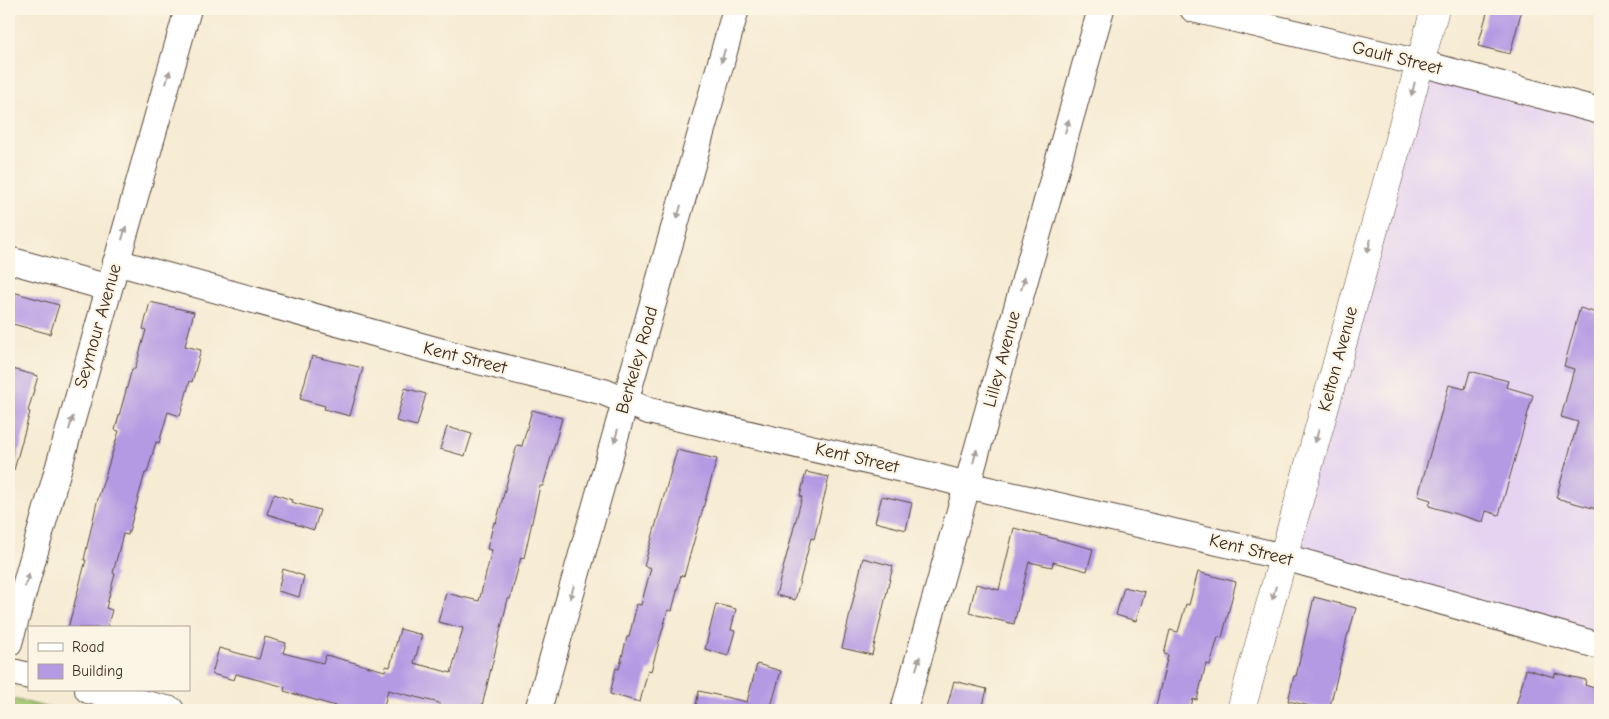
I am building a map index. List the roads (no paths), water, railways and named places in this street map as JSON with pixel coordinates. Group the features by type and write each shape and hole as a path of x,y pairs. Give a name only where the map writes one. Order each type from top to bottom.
{"main road":[{"name":"Kelton Avenue","path":"1241,710 1435,9"}],"street":[{"name":"Seymour Avenue","path":"9,644 188,9"},
{"name":"Berkeley Road","path":"538,710 736,9"},
{"name":"Lilley Avenue","path":"904,710 1101,9"},
{"name":"Gault Street","path":"1193,9 1420,63 1600,111"},
{"path":"9,260 109,288"},
{"name":"Kent Street","path":"116,262 441,352 604,392 648,410 1284,557 1600,646"},
{"path":"9,671 28,676"},
{"path":"96,692 171,710"}]}
